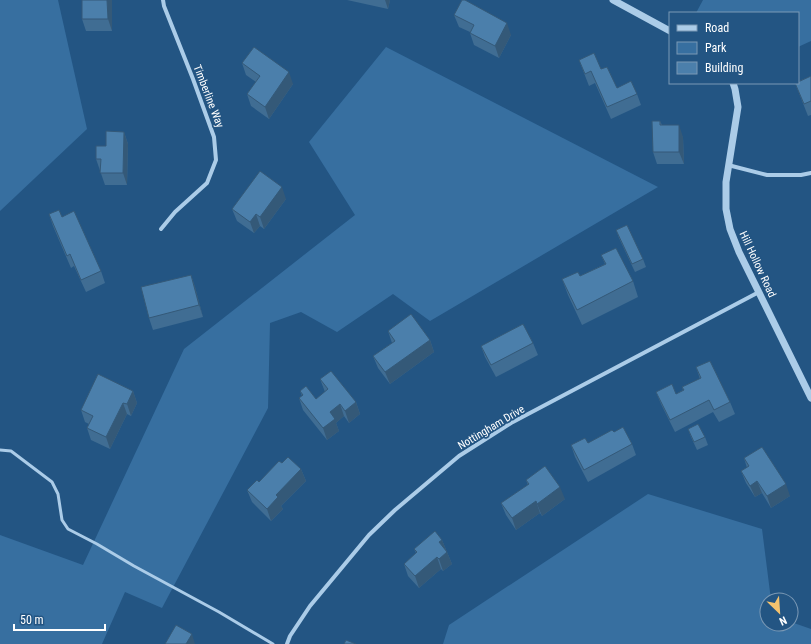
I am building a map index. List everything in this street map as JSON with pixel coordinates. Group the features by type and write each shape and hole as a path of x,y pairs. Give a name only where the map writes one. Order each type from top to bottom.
{"street":[{"name":"Timberline Way","path":"161,229 175,212 207,183 216,160 214,137 163,0"},
{"path":"613,0 669,30"},
{"name":"Hill Hollow Road","path":"733,84 738,107 726,182 726,209 730,229 738,252 811,398"},
{"path":"728,165 766,175 801,175 811,173"},
{"name":"Nottingham Drive","path":"287,644 290,636 310,606 369,535 395,510 459,456 511,423 759,292"}],"lane":[{"path":"0,450 11,451 52,482 58,494 62,520 68,529 274,644"}],"green space":[{"path":"0,0 58,0 87,129 0,211"},
{"path":"703,0 811,0 811,41 799,47 799,12 697,12"},
{"path":"386,47 658,187 430,321 393,294 337,332 301,312 270,323 268,408 162,608 125,592 102,644 0,644 0,535 83,565 184,349 355,215 309,142"},
{"path":"648,494 762,529 770,592 759,592 759,632 799,632 799,625 811,629 811,644 443,644 449,625"}],"building":[{"path":"82,0 107,0 108,19 82,19"},
{"path":"462,0 465,0 507,23 495,46 470,33 474,25 454,15"},
{"path":"254,47 289,72 265,107 247,94 260,76 242,63"},
{"path":"594,53 601,69 607,67 617,88 631,81 637,94 607,107 591,71 585,74 579,60"},
{"path":"811,76 811,101 804,104 795,84 799,84 799,82"},
{"path":"652,121 660,121 660,125 679,125 679,152 653,152"},
{"path":"106,131 124,132 123,173 100,173 101,159 96,159 96,146 106,146"},
{"path":"260,171 282,187 260,217 256,214 250,222 232,209"},
{"path":"59,210 62,217 74,211 101,271 81,280 70,254 67,256 49,214"},
{"path":"627,225 643,259 632,264 616,230"},
{"path":"616,248 633,281 577,310 562,279 578,272 580,276 606,264 601,255"},
{"path":"191,275 199,305 149,318 141,287"},
{"path":"411,314 430,340 385,372 373,356 395,341 388,331"},
{"path":"523,324 533,343 491,365 481,346"},
{"path":"710,361 730,402 714,410 709,400 670,420 656,392 672,384 676,394 684,390 682,387 701,378 696,367"},
{"path":"331,371 356,402 345,411 340,404 330,412 335,419 323,428 299,398 303,395 300,391 306,386 316,399 328,389 320,379"},
{"path":"98,374 133,391 127,404 123,403 106,437 87,428 93,416 81,410"},
{"path":"698,424 705,437 694,442 688,429"},
{"path":"623,427 632,444 584,470 571,445 585,438 588,443 612,430 614,432"},
{"path":"762,447 786,484 767,496 757,481 750,486 741,471 749,466 744,458"},
{"path":"288,457 301,469 276,495 278,497 267,509 247,490 257,480 259,482 279,461 282,463"},
{"path":"545,466 560,487 537,504 536,501 512,518 501,503 529,484 526,480"},
{"path":"435,531 442,540 439,542 447,552 439,559 437,557 415,576 404,564 417,552 414,549"},
{"path":"176,625 192,634 186,644 165,644"},
{"path":"346,640 356,644 344,644"}]}
